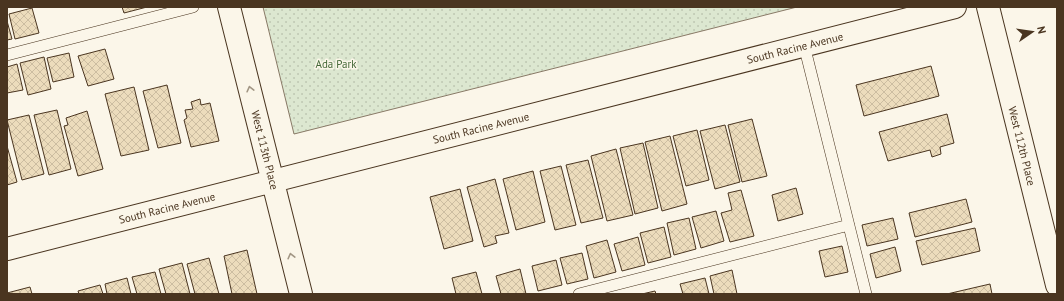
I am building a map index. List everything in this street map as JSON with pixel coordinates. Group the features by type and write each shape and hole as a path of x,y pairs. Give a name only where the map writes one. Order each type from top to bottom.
{"street":[{"name":"West 113th Place","path":"229,7 301,294"},
{"name":"South Racine Avenue","path":"7,250 955,7"},
{"name":"West 112th Place","path":"988,7 1057,284"}],"lane":[{"path":"7,54 192,7"},
{"path":"804,45 866,294"},
{"path":"579,294 849,225"}],"green space":[{"name":"Ada Park","path":"263,7 797,7 294,134"}],"building":[{"path":"122,7 147,7 124,13"},
{"path":"32,8 39,33 15,39 9,14"},
{"path":"7,21 12,39 7,40"},
{"path":"105,49 114,79 88,86 78,56"},
{"path":"69,53 74,77 53,82 47,58"},
{"path":"44,57 51,89 28,95 20,63"},
{"path":"17,64 23,90 7,93 7,67"},
{"path":"931,66 939,96 864,116 856,85"},
{"path":"167,85 181,143 158,148 143,91"},
{"path":"134,87 149,150 121,156 105,94"},
{"path":"200,99 201,105 210,103 219,141 191,147 184,120 187,118 185,110 193,109 191,102"},
{"path":"57,110 71,169 49,175 34,115"},
{"path":"87,111 103,169 78,176 64,126 68,125 66,118"},
{"path":"947,114 954,143 940,147 941,154 932,157 930,150 888,161 879,132"},
{"path":"29,115 44,174 22,180 7,120"},
{"path":"752,119 767,176 742,182 728,125"},
{"path":"725,125 740,182 715,189 700,131"},
{"path":"697,130 709,180 686,186 673,136"},
{"path":"670,136 687,204 662,211 645,142"},
{"path":"643,143 658,208 635,214 620,148"},
{"path":"7,146 17,182 7,185"},
{"path":"616,149 633,215 607,221 591,156"},
{"path":"588,160 603,218 581,223 566,165"},
{"path":"561,166 576,225 555,230 540,171"},
{"path":"533,171 545,222 516,230 503,179"},
{"path":"495,179 509,233 495,236 497,243 484,247 467,187"},
{"path":"796,188 803,214 778,221 772,195"},
{"path":"460,189 473,241 444,249 430,197"},
{"path":"741,190 754,236 730,242 721,213 732,210 728,193"},
{"path":"966,199 972,222 915,237 909,213"},
{"path":"716,211 724,241 701,248 692,217"},
{"path":"689,218 696,249 674,255 667,223"},
{"path":"893,218 898,239 867,246 862,225"},
{"path":"664,227 671,257 648,263 640,233"},
{"path":"975,228 980,251 922,265 916,241"},
{"path":"638,237 645,265 622,271 614,244"},
{"path":"607,240 616,272 594,278 586,246"},
{"path":"842,246 848,272 825,277 819,251"},
{"path":"895,247 901,271 876,278 870,254"},
{"path":"247,250 257,294 232,294 224,256"},
{"path":"582,253 588,279 567,284 560,258"},
{"path":"209,258 219,294 195,294 187,264"},
{"path":"556,260 562,285 538,291 532,266"},
{"path":"182,263 190,294 166,294 159,269"},
{"path":"520,269 526,294 501,294 496,276"},
{"path":"732,270 737,294 714,294 710,276"},
{"path":"155,272 161,294 137,294 132,277"},
{"path":"476,272 482,294 456,294 452,278"},
{"path":"127,278 131,294 107,294 105,284"},
{"path":"705,278 709,294 683,294 680,284"},
{"path":"990,284 992,294 947,294"},
{"path":"100,285 103,294 79,294 78,291"},
{"path":"30,287 32,294 7,294 7,293"},
{"path":"655,291 656,294 642,294"}]}
